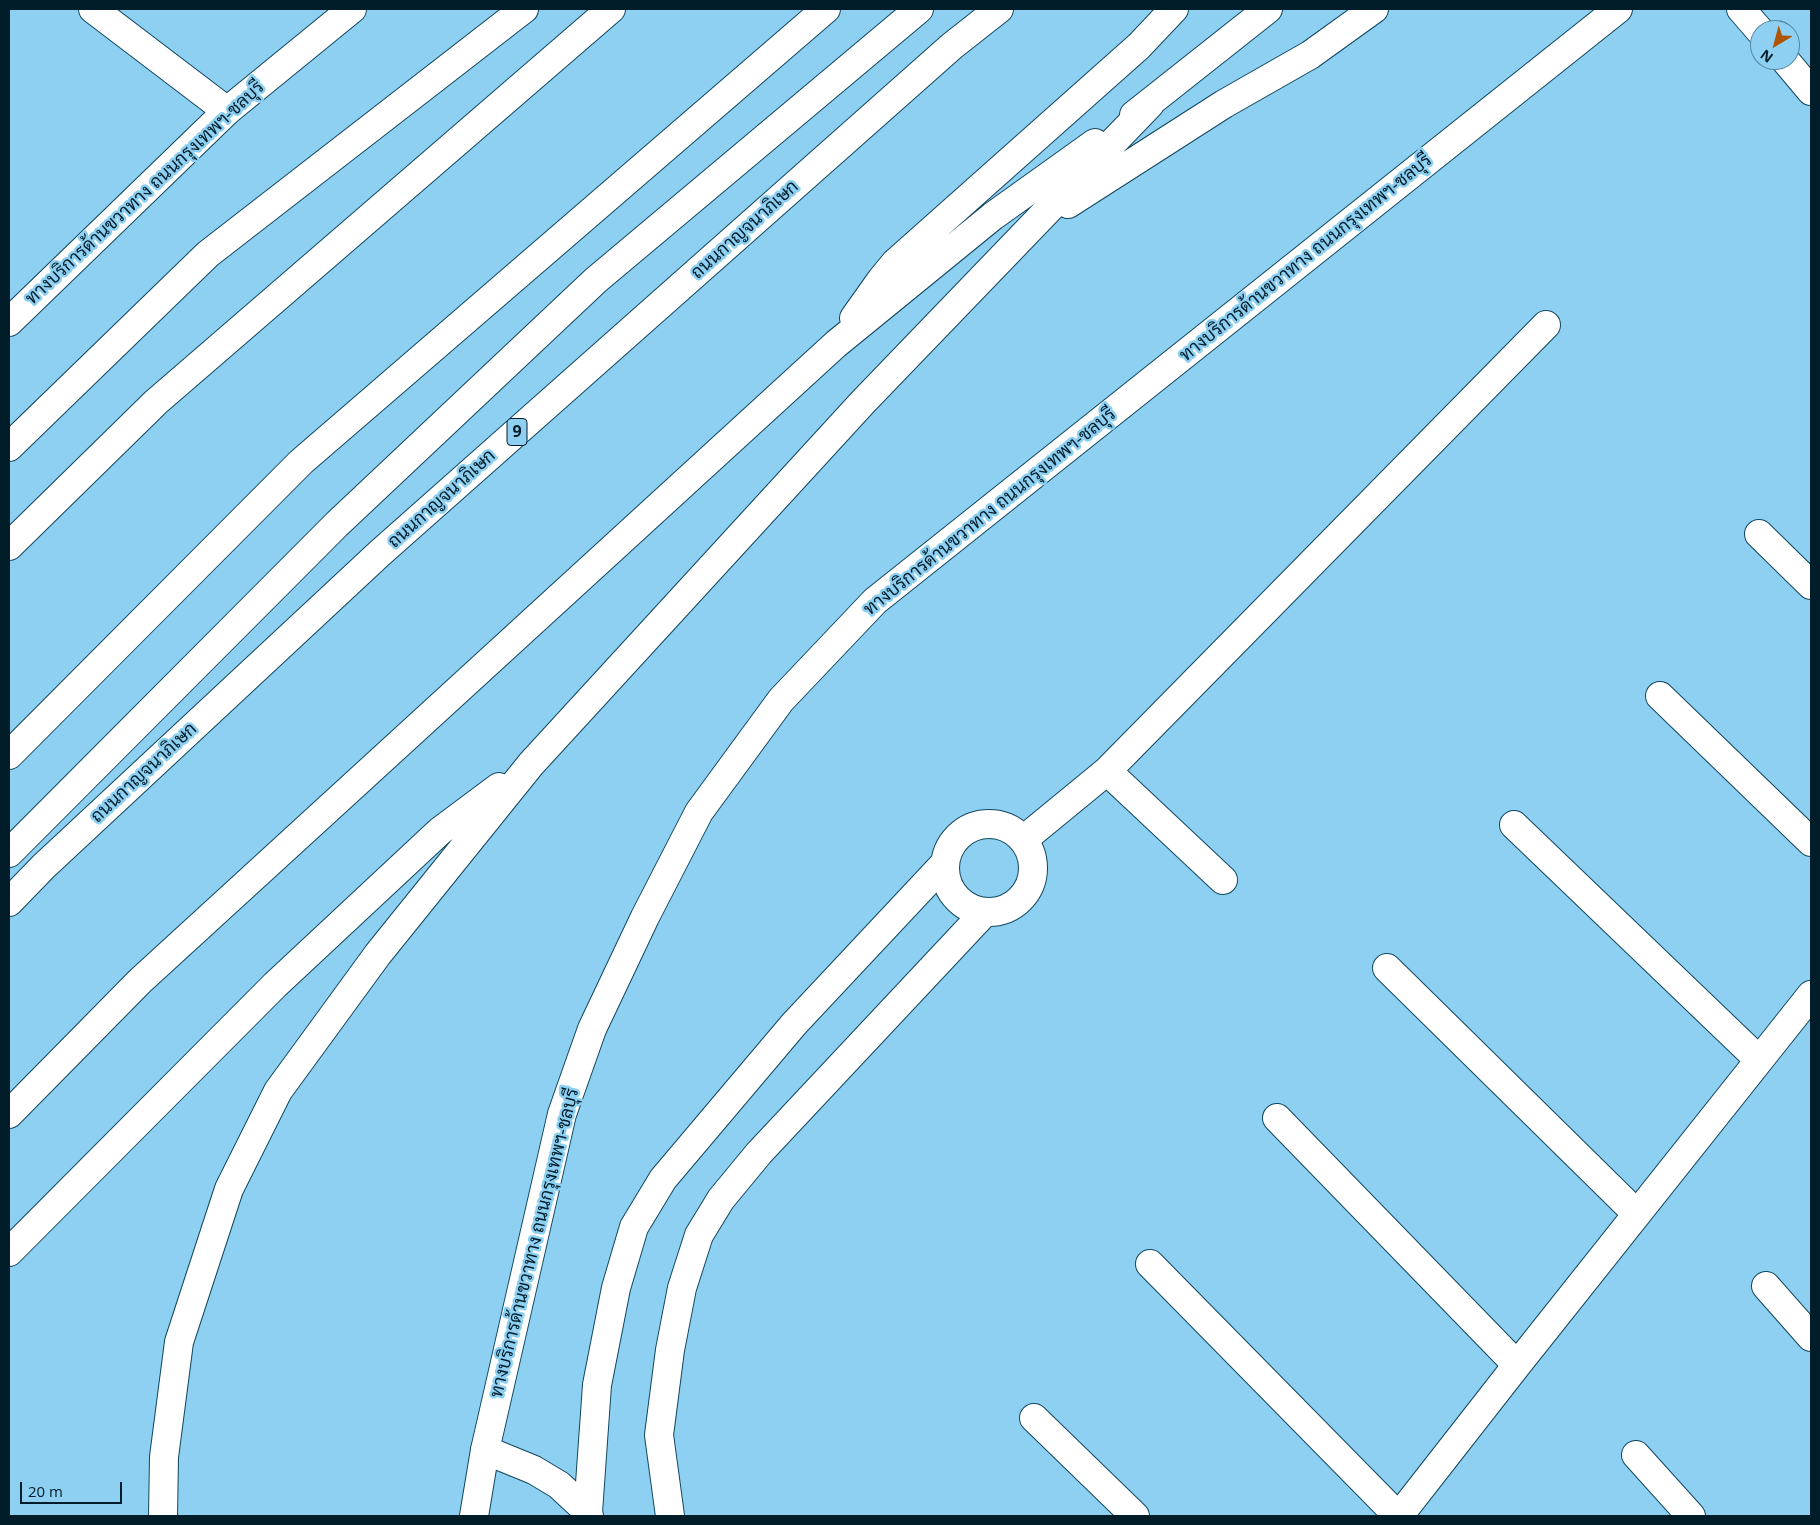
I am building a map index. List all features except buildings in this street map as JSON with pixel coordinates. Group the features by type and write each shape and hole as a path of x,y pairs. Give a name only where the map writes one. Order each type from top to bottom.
{"main road":[{"path":"93,9 227,111"},
{"name":"ทางบริการด้านขวาทาง ถนนกรุงเทพฯ-ชลบุรี","path":"9,322 227,111 352,9"},
{"path":"9,447 208,254 524,9"},
{"path":"9,546 156,402 611,9"},
{"path":"9,756 301,462 826,9"},
{"path":"9,853 337,524 596,280 919,9"},
{"name":"ถนนกาญจนาภิเษก","path":"9,902 51,860 380,553 952,46 999,9"},
{"path":"836,344 880,280 895,264 1139,46 1174,9"},
{"path":"9,1114 140,981 836,344 993,216 1150,104 1268,9"},
{"path":"1029,229 1224,104 1310,56 1374,9"},
{"name":"ทางบริการด้านขวาทาง ถนนกรุงเทพฯ-ชลบุรี","path":"474,1516 485,1450 562,1114 592,1029 645,916 699,812 781,700 875,601 1618,9"},
{"path":"1741,9 1750,20"},
{"path":"1793,70 1811,91"},
{"path":"163,1516 164,1457 179,1342 229,1189 278,1091 378,954 531,764 862,402 1150,104"},
{"path":"1022,840 1108,771 1546,325"},
{"path":"1759,534 1811,585"},
{"path":"1660,696 1811,842"},
{"path":"9,1252 275,985 433,838 531,764"},
{"path":"1108,771 1223,880"},
{"path":"992,824 1010,828 1022,840 1031,855 1033,872 1028,889 1017,902 1002,910 985,912 968,907 955,896 946,881 944,864 949,847 960,834 975,826 992,824"},
{"path":"1514,825 1759,1060"},
{"path":"588,1514 597,1385 616,1288 634,1227 663,1179 774,1046 944,864"},
{"path":"670,1516 659,1435 670,1350 682,1288 699,1235 721,1199 759,1153 985,912"},
{"path":"1387,968 1637,1214"},
{"path":"1150,1264 1399,1516 1516,1364 1811,995"},
{"path":"1277,1118 1516,1364"},
{"path":"1766,1286 1811,1337"},
{"path":"1034,1418 1135,1516"},
{"path":"485,1450 534,1470 559,1485 588,1514"},
{"path":"1636,1455 1691,1516"}]}
